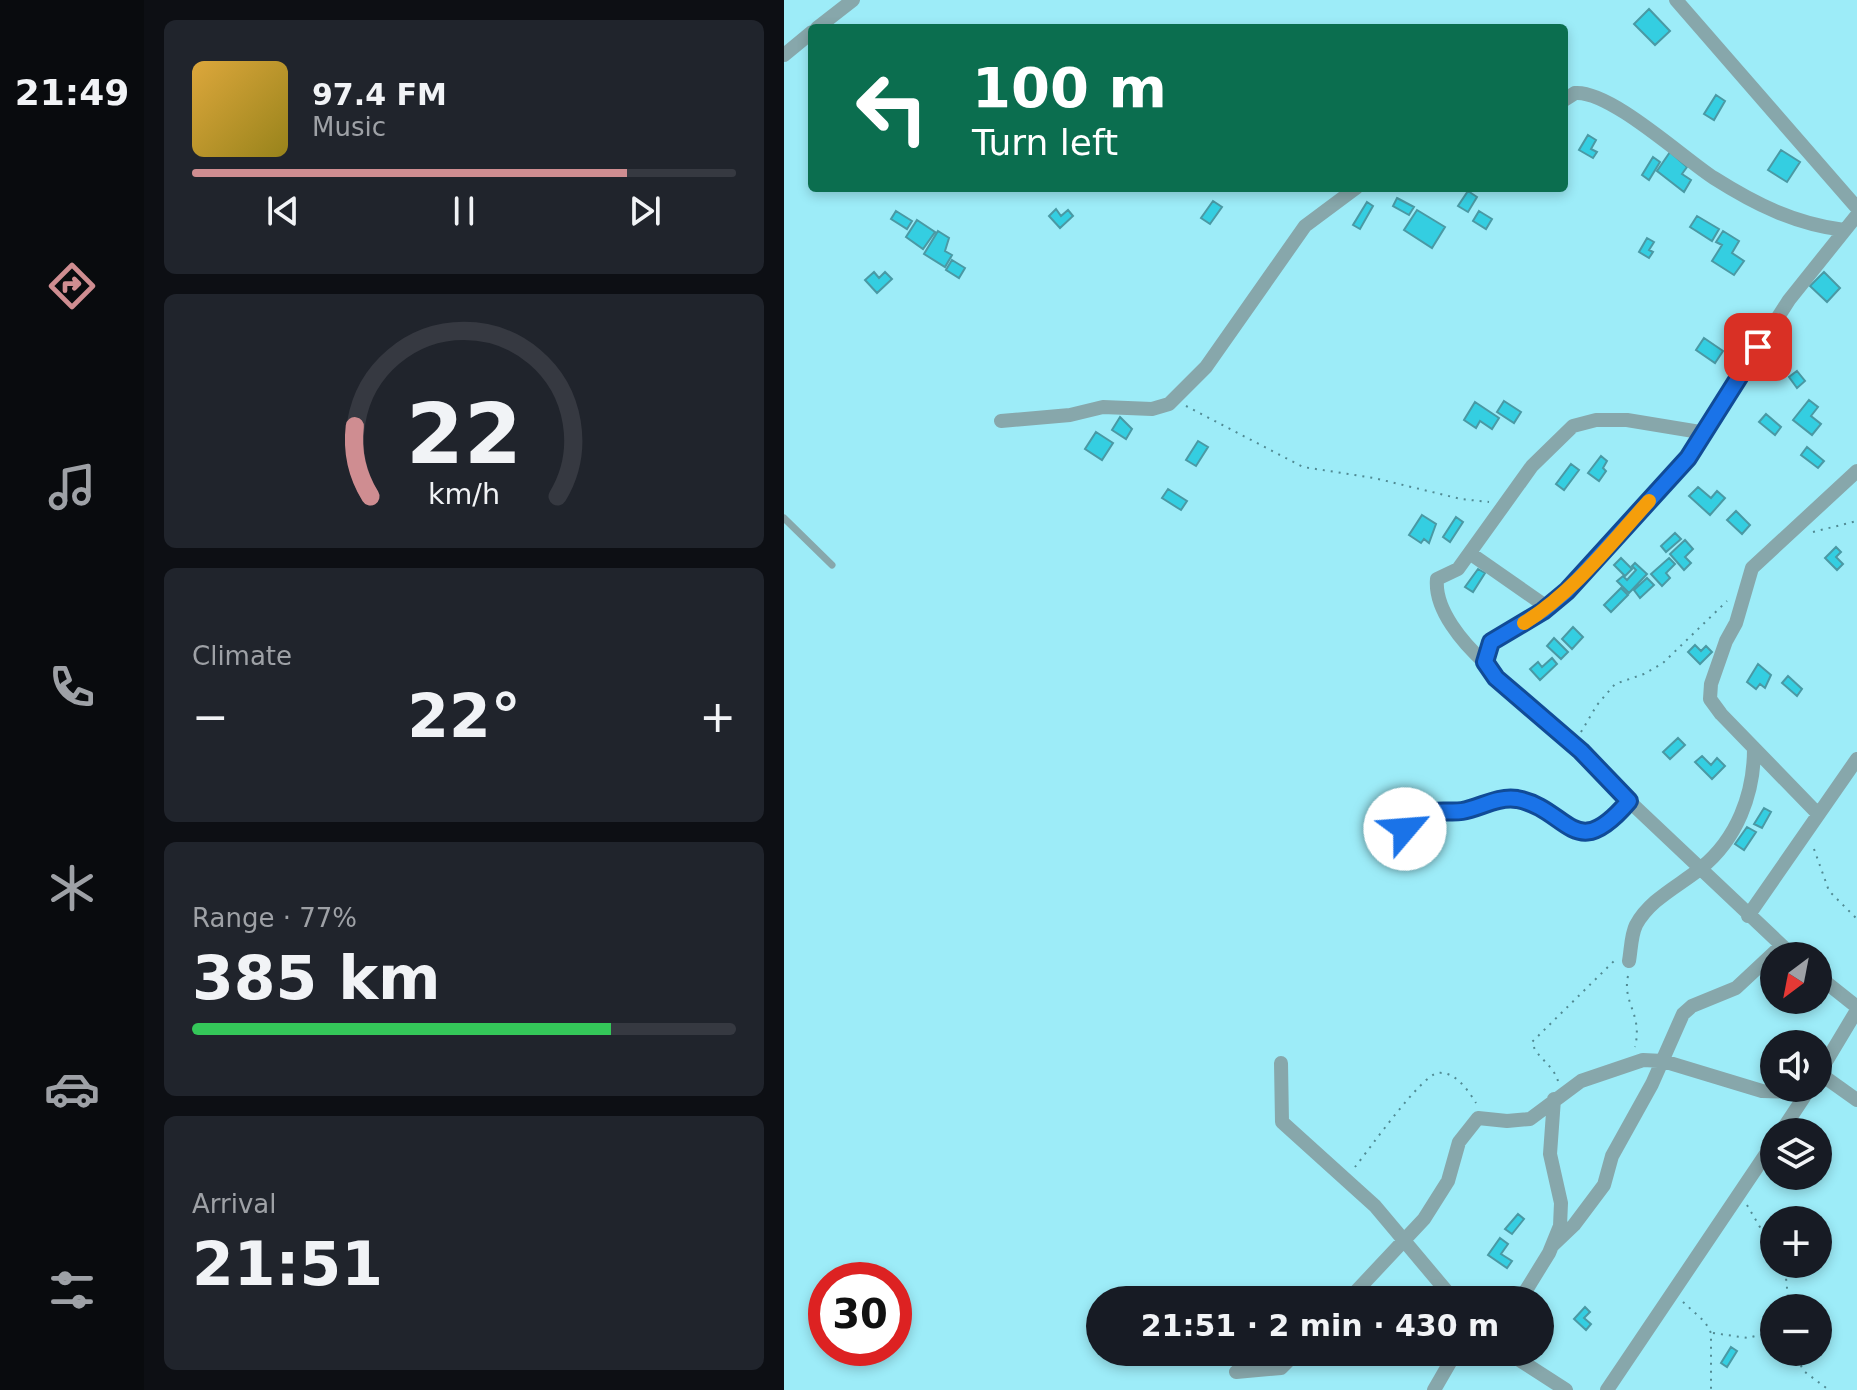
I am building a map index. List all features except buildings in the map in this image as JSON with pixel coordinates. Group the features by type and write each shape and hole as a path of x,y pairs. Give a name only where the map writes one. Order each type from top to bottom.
{"street":[{"path":"822,24 853,0"},
{"path":"1676,0 1857,208"},
{"path":"785,51 808,34"},
{"path":"1568,97 1575,93 1588,94 1634,119 1712,176 1755,202 1810,225 1844,230"},
{"path":"1001,421 1070,415 1103,407 1152,409 1175,400 1222,346 1305,226 1351,192"},
{"path":"1485,663 1491,642 1547,607 1582,576 1688,458 1789,300 1857,215"},
{"path":"1706,433 1627,420 1580,423 1558,438 1532,466 1471,554 1458,569 1440,576 1436,584 1441,606 1469,648 1496,678 1575,746 1777,942"},
{"path":"1814,819 1713,705 1709,693 1756,564 1857,471"},
{"path":"1471,554 1547,607"},
{"path":"1629,961 1639,921 1659,898 1700,869 1743,812 1753,783 1754,749"},
{"path":"1748,916 1857,759"},
{"path":"1405,829 1428,813 1460,811 1512,799 1534,806 1572,829 1591,830 1608,824 1629,801"},
{"path":"1528,1286 1553,1245 1574,1225 1601,1190 1612,1156 1663,1061 1686,1010 1736,988 1760,966"},
{"path":"1832,988 1857,1009 1832,1052"},
{"path":"1361,1286 1424,1219 1448,1181 1463,1136 1476,1119 1530,1119 1581,1081 1630,1063 1663,1061 1760,1089"},
{"path":"1281,1063 1282,1122 1375,1206 1442,1286"},
{"path":"1832,1083 1857,1100"},
{"path":"1553,1245 1562,1211 1550,1154 1557,1096"},
{"path":"1607,1390 1760,1163"},
{"path":"1236,1372 1283,1366"},
{"path":"1434,1390 1448,1366"},
{"path":"1529,1366 1566,1390"}],"lane":[{"path":"784,518 832,565"}],"path":[{"path":"1175,400 1303,467 1400,482 1461,499 1506,504"},
{"path":"1810,533 1857,521"},
{"path":"1575,746 1597,705 1615,684 1644,674 1663,663 1746,585"},
{"path":"1814,819 1813,845 1826,885 1857,919"},
{"path":"1557,1096 1554,1070 1537,1053 1532,1042 1615,960 1629,961 1626,991 1636,1012 1638,1027 1630,1063"},
{"path":"1345,1179 1416,1090 1435,1074 1449,1075 1463,1085 1485,1118"},
{"path":"1740,1194 1760,1228"},
{"path":"1672,1292 1705,1322 1711,1333 1711,1390"},
{"path":"1711,1333 1748,1338 1760,1335"},
{"path":"1801,1366 1829,1390"}],"slow traffic":[{"path":"1524,623 1543,611 1582,576 1649,501"}],"route":[{"path":"1405,829 1428,813 1468,810 1501,799 1522,801 1534,806 1567,828 1579,831 1600,829 1629,801 1581,751 1496,678 1485,662 1487,649 1495,639 1543,611 1582,576 1688,458 1758,347"}]}
